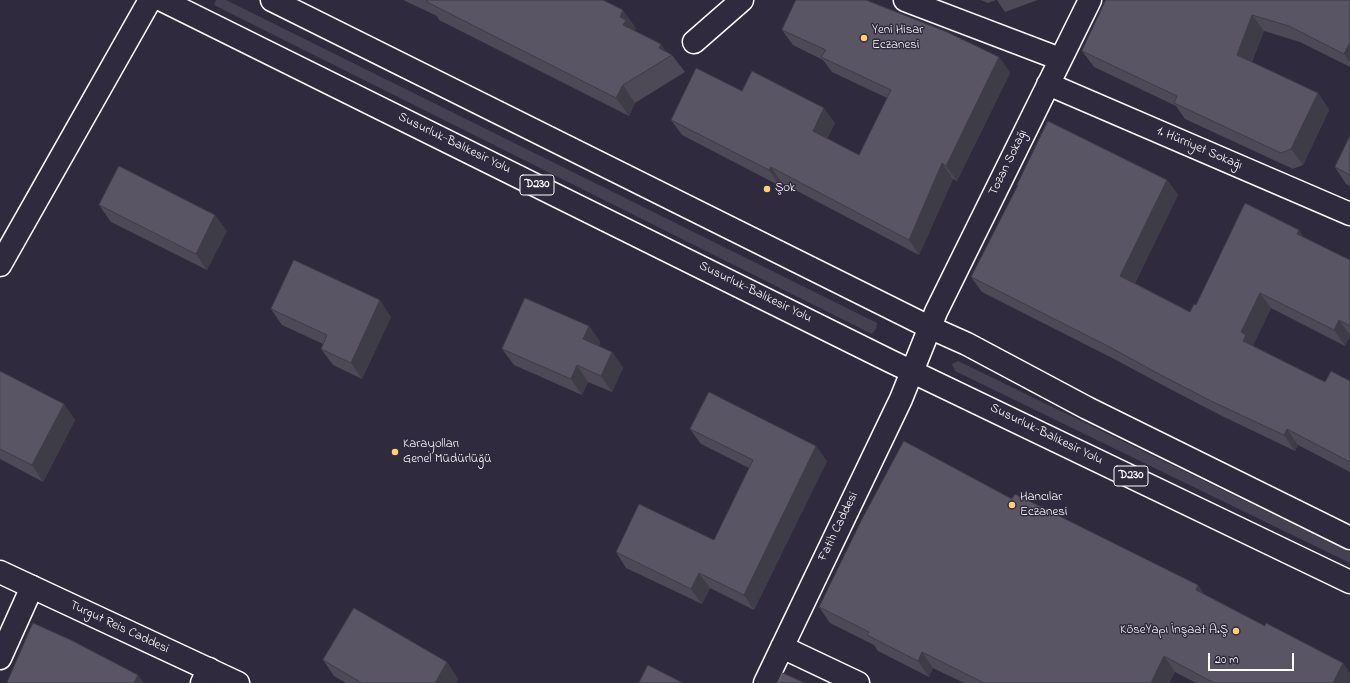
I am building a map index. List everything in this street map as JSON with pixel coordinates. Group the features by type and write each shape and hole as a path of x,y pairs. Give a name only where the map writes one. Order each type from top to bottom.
{"main road":[{"path":"0,265 150,0"},
{"name":"Susurluk-Balıkesir Yolu","path":"162,0 912,371 1350,582"},
{"path":"272,0 929,327 967,344 1087,408 1350,538"},
{"path":"694,42 742,0"},
{"path":"905,0 1060,59"},
{"name":"Tozan Sokağı","path":"912,371 929,327 1090,0"},
{"name":"1. Hürriyet Sokağı","path":"1048,84 1350,214"},
{"name":"Fatih Caddesi","path":"765,683 901,399 912,371"},
{"name":"Turgut Reis Caddesi","path":"0,572 206,676 238,683"},
{"path":"0,658 32,587"},
{"path":"782,647 858,683"}],"shaded area":[{"path":"216,0 226,0 877,323 876,329 872,334 214,5"},
{"path":"958,361 1350,552 1350,563 955,371 952,364"}],"building":[{"path":"427,0 603,0 623,10 620,17 626,20 623,25 661,44 659,48 672,55 623,85 616,98 427,2"},
{"path":"796,0 866,0 947,32 999,57 946,166 942,163 909,240 771,167 769,170 671,120 696,68 742,91 752,71 824,108 813,131 859,155 891,90 821,57 826,50 782,30"},
{"path":"1106,0 1350,0 1350,42 1344,54 1289,26 1252,15 1237,55 1318,93 1291,149 1281,153 1174,103 1177,96 1082,51"},
{"path":"1048,121 1167,180 1120,276 1190,312 1194,304 1196,305 1245,203 1299,230 1297,234 1350,260 1350,326 1339,320 1334,330 1260,293 1241,332 1246,335 1243,341 1325,382 1331,371 1350,381 1350,462 1287,429 1284,435 1211,401 1106,345 971,277 1018,185"},
{"path":"1350,136 1350,175 1335,167"},
{"path":"119,166 215,215 196,254 99,205"},
{"path":"294,260 380,300 351,363 321,349 327,335 271,309"},
{"path":"525,298 589,326 583,339 612,352 601,376 577,365 571,379 502,349"},
{"path":"0,371 64,404 32,465 0,449"},
{"path":"709,392 816,446 744,595 699,573 691,589 616,552 639,504 714,540 753,460 690,429"},
{"path":"904,441 1012,499 1015,494 1198,585 1196,590 1265,626 1266,623 1343,663 1333,683 1214,683 1164,656 1151,683 984,683 922,652 918,661 867,635 869,632 819,607 861,521"},
{"path":"354,608 447,662 435,683 362,683 323,660"},
{"path":"33,623 71,640 138,675 134,683 7,683"},
{"path":"648,665 683,683 639,683"},
{"path":"783,673 805,683 778,683"}],"place":[{"name":"Yeni Hisar Eczanesi","path":"864,38"},
{"name":"Şok","path":"767,189"},
{"name":"Karayolları Genel Müdürlüğü","path":"395,452"},
{"name":"Hancılar Eczanesi","path":"1012,505"},
{"name":"KöseYapı İnşaat A.Ş","path":"1236,631"}]}
